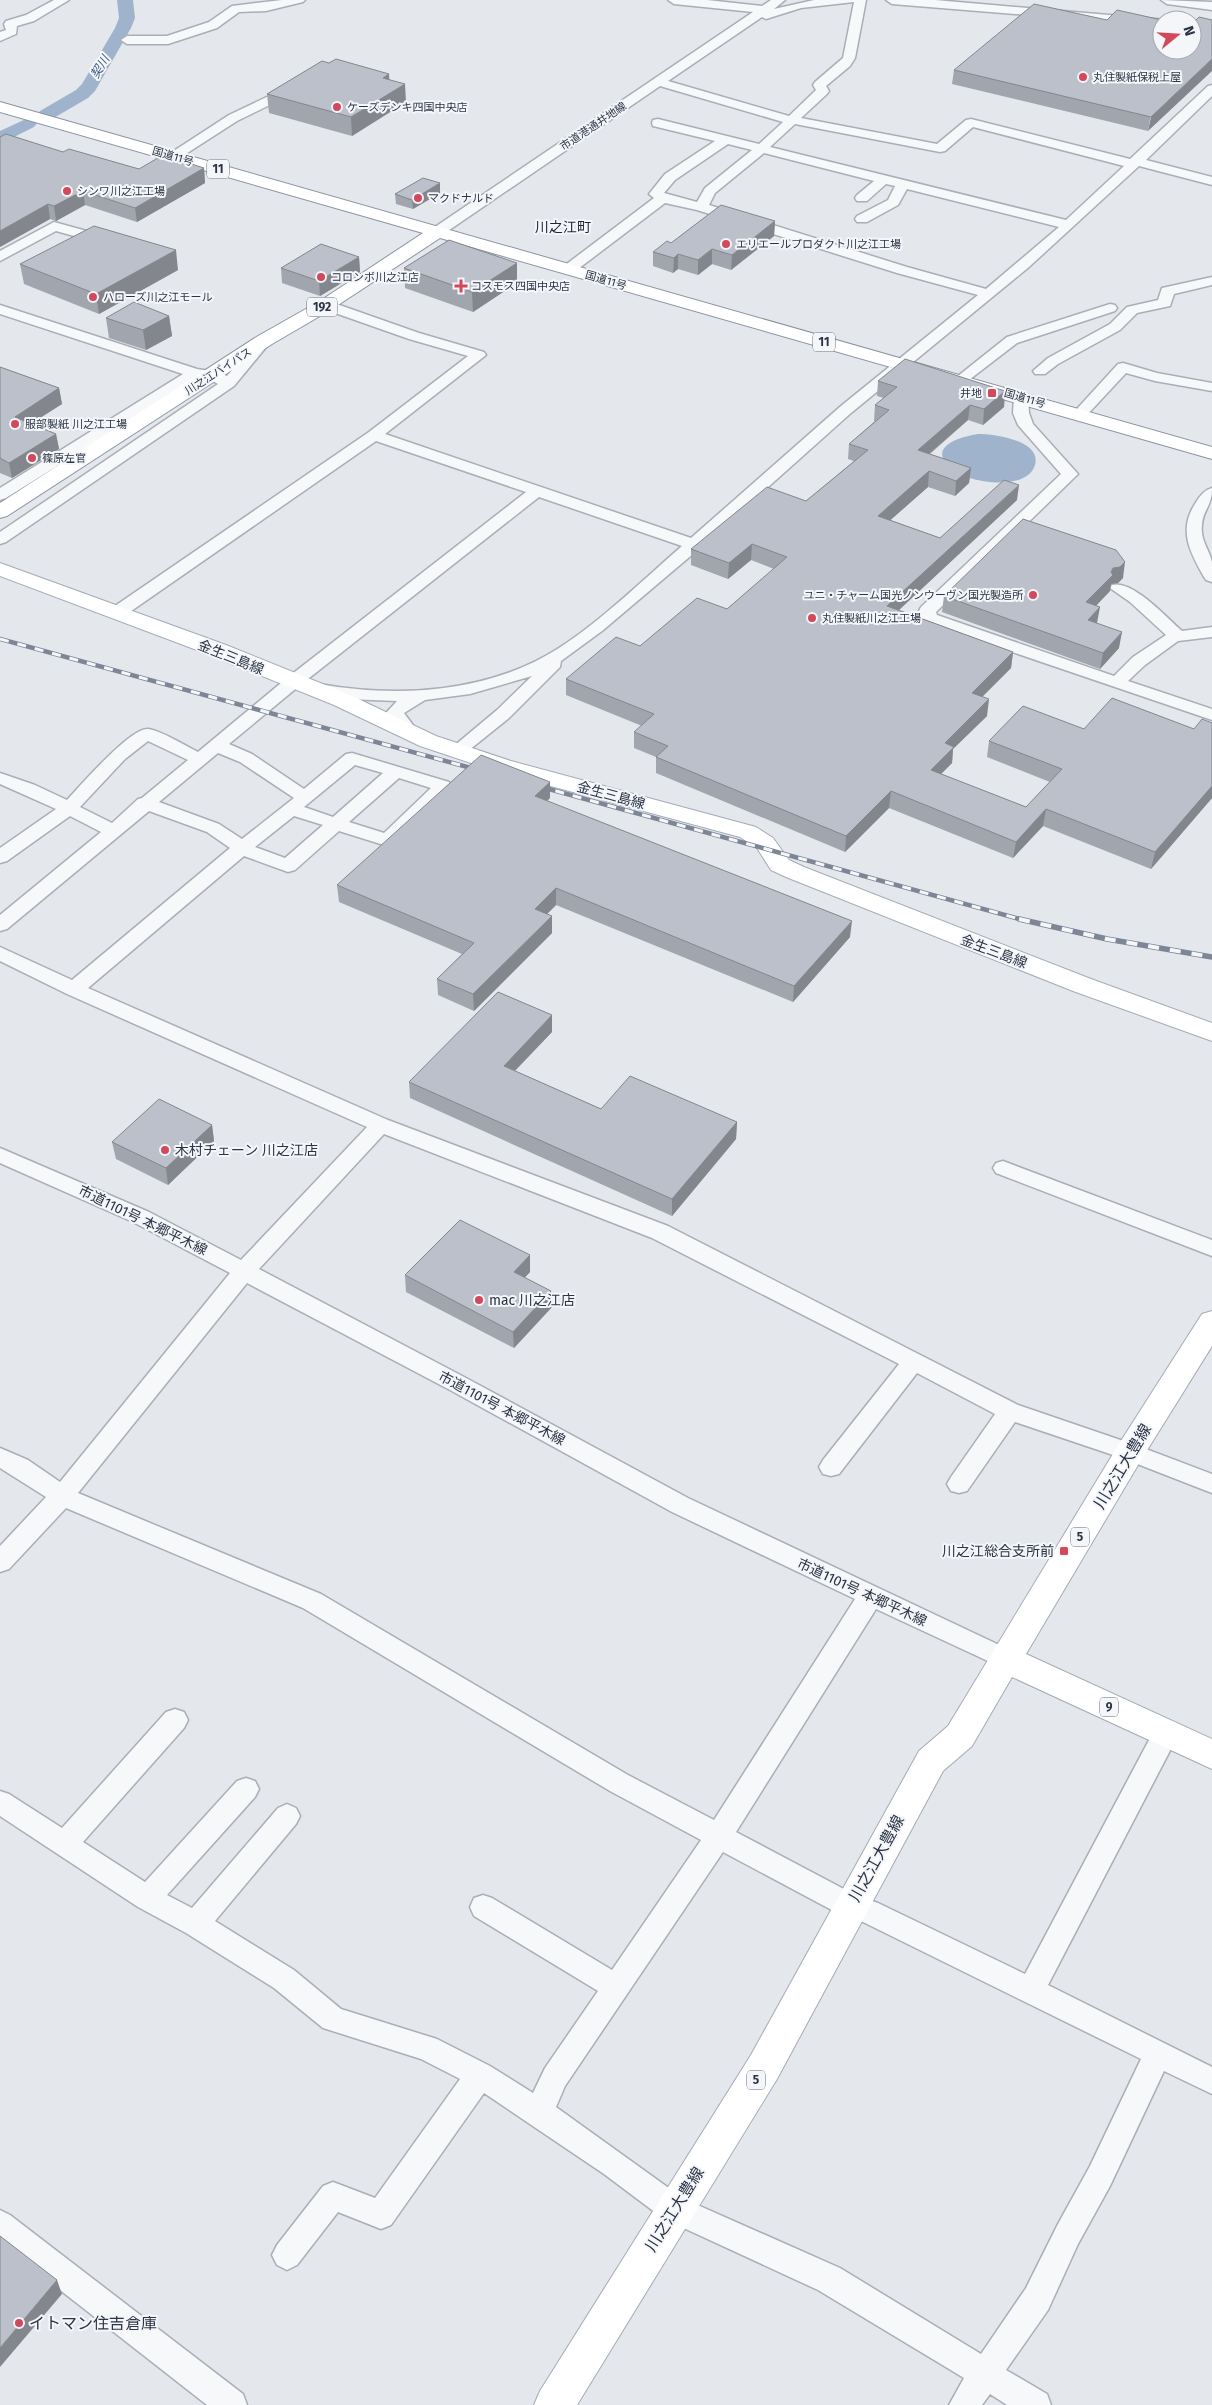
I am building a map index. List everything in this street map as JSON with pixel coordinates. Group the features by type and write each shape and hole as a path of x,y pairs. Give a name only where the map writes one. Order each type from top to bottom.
{"main road":[{"name":"国道11号","path":"0,107 1212,453"},
{"name":"川之江バイパス","path":"0,512 204,374 326,305 437,232"},
{"name":"金生三島線","path":"0,569 118,612 297,683 379,716 409,732 457,751 503,766 748,832 765,843 780,865 795,872 1064,978 1212,1032"},
{"name":"川之江大豊線","path":"554,2405 674,2209 764,2067 930,1761 960,1736 1005,1659 1028,1626 1130,1452 1212,1322"},
{"name":"9","path":"1005,1659 1212,1755"}],"street":[{"path":"0,37 12,31 5,23 30,18 63,0"},
{"path":"128,40 168,40 213,25 236,9 266,7 299,0"},
{"path":"674,0 766,10"},
{"name":"市道港通井地線","path":"437,232 780,0"},
{"name":"市道港通井地線","path":"749,22 775,11 800,5 849,0"},
{"path":"701,207 710,191 761,149 823,92 819,85 849,58 860,0"},
{"path":"892,0 1152,21"},
{"path":"941,3 980,0"},
{"path":"1167,0 1212,6"},
{"path":"658,82 791,120 940,148 971,123 1212,181"},
{"path":"173,156 233,118 303,84"},
{"path":"457,751 503,714 570,647 694,544 900,363 1023,265 1068,225 1212,88"},
{"path":"658,123 1068,225"},
{"path":"726,140 663,184 656,194 663,198 701,207 902,270 986,293"},
{"path":"862,198 882,180"},
{"path":"862,219 894,202 902,185"},
{"path":"569,269 663,198"},
{"path":"0,257 54,226 118,245"},
{"path":"1040,371 1052,361 1115,327 1132,310 1165,303 1167,290 1212,281"},
{"path":"118,612 374,435 478,355 414,336 326,305"},
{"path":"960,380 1012,340 1110,308"},
{"path":"0,309 229,383"},
{"path":"0,539 229,383 264,340"},
{"path":"1080,414 1123,367 1154,376 1210,383"},
{"path":"0,495 204,374"},
{"path":"1021,398 1020,414 1026,425 1070,474 928,611 930,618 1212,715"},
{"path":"374,435 694,544"},
{"path":"0,925 215,745 297,683 537,491"},
{"path":"1212,492 1201,507 1192,531 1195,547 1212,577"},
{"path":"1118,588 1136,599 1176,635 1181,637 1212,632"},
{"path":"1117,682 1139,662 1176,635"},
{"path":"297,683 337,693 418,696 495,681 545,663 570,647"},
{"path":"379,716 376,707 381,701 391,696"},
{"path":"409,732 399,722 395,713 401,706 418,696"},
{"path":"0,857 68,809 119,756 146,734 199,759"},
{"path":"74,989 242,848 298,803 352,758 443,786 387,840 337,823 298,803 246,758 215,745"},
{"path":"144,803 213,828 242,848 288,866 396,771"},
{"path":"0,778 53,799 68,809 112,830"},
{"path":"0,953 74,989 381,1125 660,1232 1010,1411 1130,1452 1212,1484"},
{"path":"0,1562 62,1496 244,1271 381,1125"},
{"name":"市道1101号 本郷平木線","path":"0,1155 141,1217 680,1505 870,1597 1005,1659"},
{"path":"1003,1168 1212,1248"},
{"path":"831,1467 913,1362"},
{"path":"959,1484 1010,1411"},
{"path":"0,1457 20,1467 62,1496 312,1601 611,1778 718,1837 850,1906 869,1912 1031,1990 1212,2081"},
{"path":"539,2112 555,2077 718,1837 870,1597"},
{"path":"65,1843 175,1720"},
{"path":"1031,1990 1166,1733"},
{"path":"147,1898 246,1789"},
{"path":"2,1807 65,1843 147,1898 196,1924 284,1979 333,2019 427,2048 480,2075 539,2112 614,2164 674,2209 829,2278 1036,2405"},
{"path":"196,1924 287,1816"},
{"path":"483,1907 616,1987"},
{"path":"964,2405 1037,2299 1068,2234 1100,2176 1158,2053"},
{"path":"287,2255 333,2196 381,2215 480,2075"},
{"path":"0,2225 232,2405"}],"water":[{"path":"978,434 1004,437 1024,444 1035,456 1035,465 1030,474 1010,482 997,482 971,478 953,470 942,456 943,450 954,441"}],"building":[{"name":"丸住製紙保税上屋","path":"1034,4 1107,20 1117,10 1152,18 1152,60 1202,60 1202,18 1212,20 1212,59 1151,117 954,70"},
{"path":"336,59 389,74 383,78 405,84 351,117 267,94 322,61 329,63"},
{"path":"6,134 63,152 69,149 139,169 163,155 204,168 135,208 83,191 54,206 48,204 0,231 0,137"},
{"path":"423,178 440,183 412,200 395,194"},
{"path":"721,205 775,221 732,255 712,249 698,260 678,254 674,258 653,252 667,241 671,243"},
{"path":"94,226 176,250 96,294 20,264"},
{"path":"449,240 517,263 472,292 404,268"},
{"path":"321,244 359,257 319,281 281,268"},
{"path":"134,302 169,316 143,330 106,318"},
{"name":"丸住製紙川之江工場","path":"905,359 1005,391 984,409 970,405 918,450 971,468 956,481 929,471 878,516 940,538 1004,480 1019,485 887,606 1013,652 972,693 989,699 945,743 954,747 931,770 1026,807 1062,769 989,741 1023,706 1084,729 1112,698 1194,729 1202,719 1212,723 1212,786 1155,852 1046,809 1016,842 891,791 846,836 656,757 668,746 634,732 654,714 566,679 616,637 640,646 697,598 727,609 787,557 752,544 729,563 691,549 767,487 806,501 868,450 849,444 889,410 875,405 897,387 878,381"},
{"path":"0,367 59,388 15,417 56,434 9,463 0,458"},
{"name":"ユニ・チャーム国光ノンウーヴン国光製造所","path":"1023,519 1116,550 1125,562 1120,567 1113,568 1111,572 1113,575 1086,602 1100,607 1088,620 1122,632 1103,653 944,596"},
{"path":"481,755 550,782 535,796 852,921 794,986 556,888 535,909 552,916 473,994 437,979 474,943 337,885"},
{"path":"498,992 552,1015 504,1066 601,1109 630,1076 737,1122 672,1199 409,1082"},
{"path":"159,1099 212,1125 166,1168 112,1142"},
{"name":"mac 川之江店","path":"460,1220 530,1255 514,1272 551,1291 513,1332 405,1275"},
{"name":"イトマン住吉倉庫","path":"0,2236 57,2280 0,2348"}],"waterway":[{"name":"契川","path":"46,115 82,94 89,87 123,28 127,18 125,0"},
{"name":"契川","path":"0,139 28,123"}],"railway":[{"path":"0,639 482,771"},
{"path":"538,786 1021,919"},
{"path":"1021,919 1107,939 1212,957"}],"place":[{"name":"丸住製紙保税上屋","path":"1083,77"},
{"name":"ケーズデンキ四国中央店","path":"337,107"},
{"name":"シンワ川之江工場","path":"67,191"},
{"name":"マクドナルド","path":"418,198"},
{"name":"エリエールプロダクト川之江工場","path":"726,244"},
{"name":"コロンボ川之江店","path":"321,277"},
{"name":"コスモス四国中央店","path":"461,286"},
{"name":"ハローズ川之江モール","path":"93,297"},
{"name":"井地","path":"992,393"},
{"name":"服部製紙 川之江工場","path":"15,424"},
{"name":"篠原左官","path":"32,458"},
{"name":"ユニ・チャーム国光ノンウーヴン国光製造所","path":"1033,595"},
{"name":"丸住製紙川之江工場","path":"812,618"},
{"name":"木村チェーン 川之江店","path":"165,1150"},
{"name":"mac 川之江店","path":"479,1300"},
{"name":"川之江総合支所前","path":"1064,1551"},
{"name":"イトマン住吉倉庫","path":"19,2323"}],"district":[{"name":"川之江町","path":"563,227"}]}
